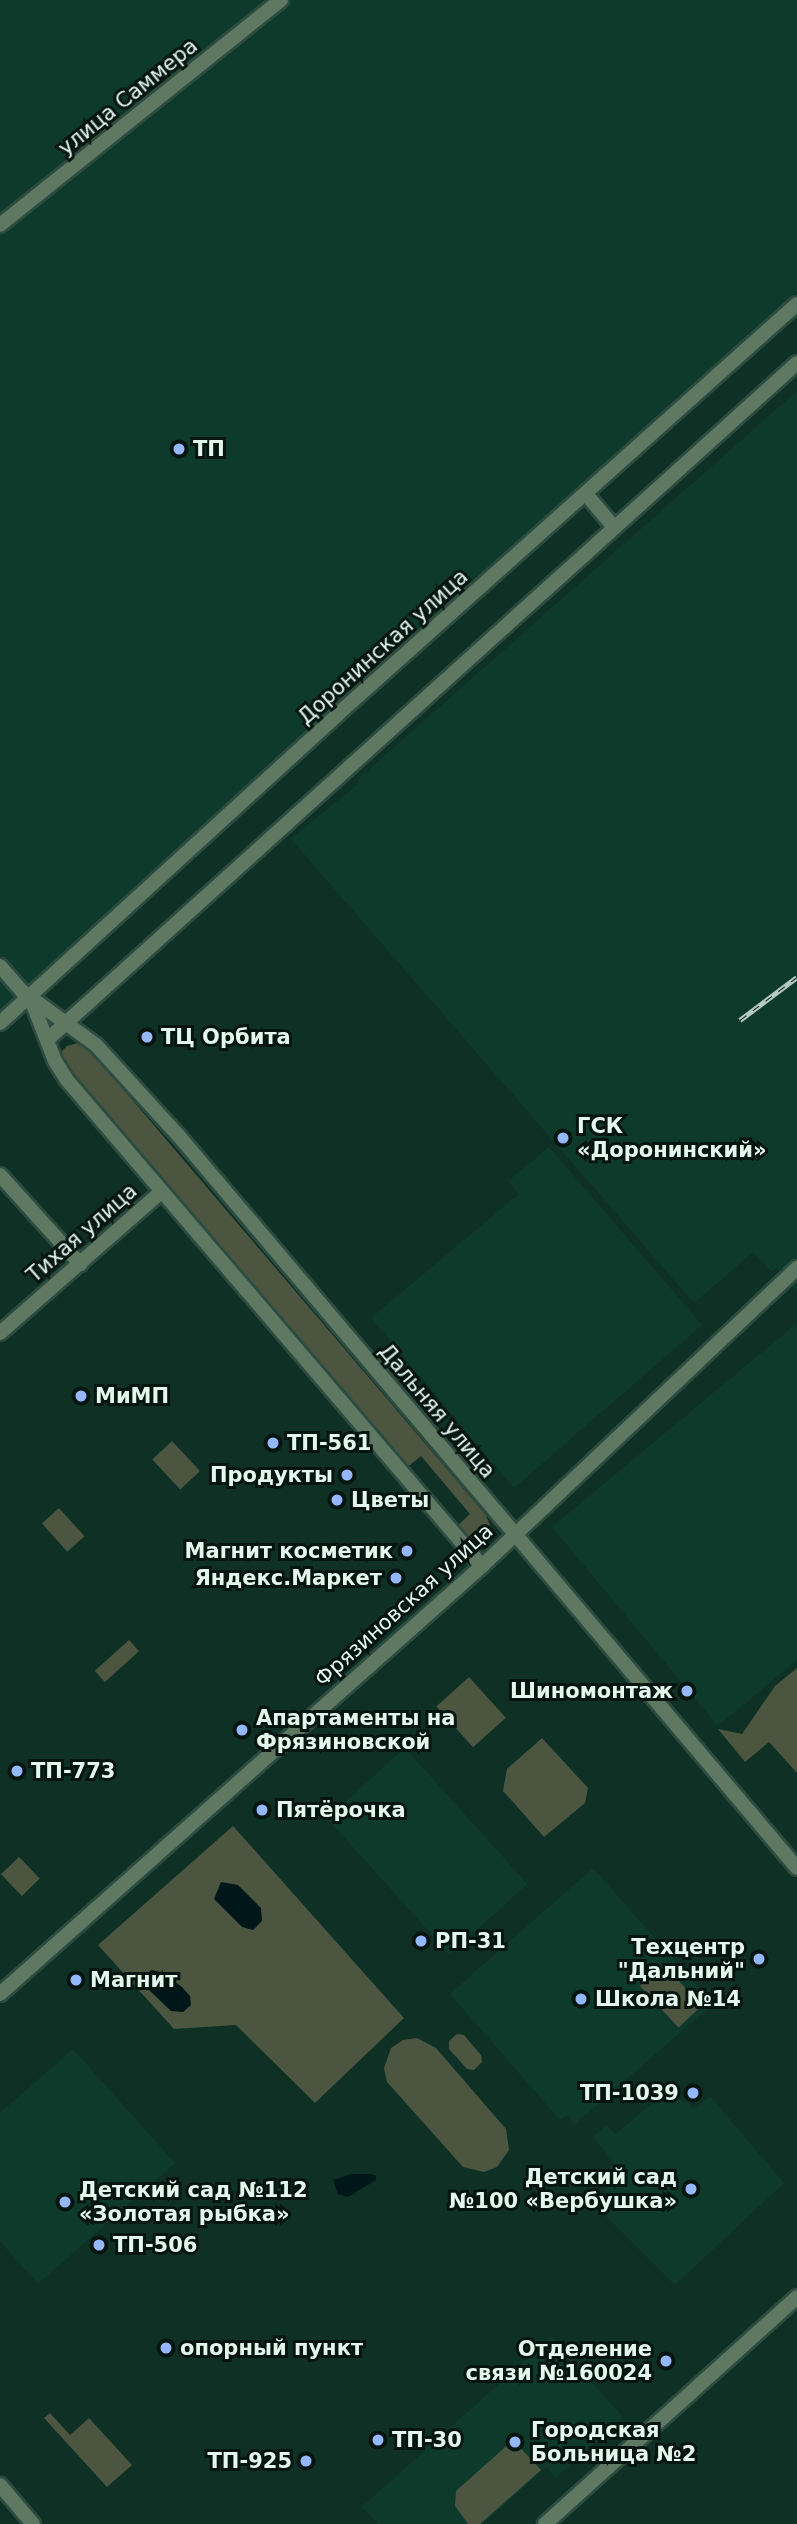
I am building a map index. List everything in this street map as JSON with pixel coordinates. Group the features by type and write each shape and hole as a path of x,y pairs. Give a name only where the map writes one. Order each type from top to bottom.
{"street":[{"name":"улица Саммера","path":"0,225 281,0"},
{"name":"Доронинская улица","path":"0,1023 338,714 797,304"},
{"path":"47,1040 797,363"},
{"path":"586,494 614,526"},
{"name":"Дальняя улица","path":"0,966 30,997 96,1045 178,1135 797,1868"},
{"name":"Дальняя улица","path":"30,997 67,1080 482,1566"},
{"path":"0,1175 80,1264"},
{"name":"Тихая улица","path":"1,1330 161,1192"},
{"name":"Фрязиновская улица","path":"0,1994 482,1566 797,1268"},
{"path":"545,2524 797,2297"},
{"path":"0,2486 33,2524"}],"shaded area":[{"path":"0,0 797,0 797,292 0,1018"},
{"path":"797,391 797,1293 776,1268 771,1271 753,1252 694,1303 291,839 359,783 357,780"},
{"path":"78,1043 89,1049 486,1515 490,1526 483,1540 471,1543 454,1529 470,1514 421,1456 404,1470 63,1070 61,1052 67,1046"},
{"path":"549,1147 702,1325 514,1488 371,1318 519,1194 508,1181"},
{"path":"797,1323 797,1660 718,1726 552,1527"},
{"path":"172,1441 200,1471 180,1489 152,1459"},
{"path":"59,1508 84,1536 67,1552 42,1523"},
{"path":"129,1640 139,1651 105,1682 95,1671"},
{"path":"797,1668 797,1773 769,1742 745,1762 718,1729 742,1734 775,1686"},
{"path":"469,1677 506,1718 473,1747 436,1706"},
{"path":"542,1738 588,1788 585,1803 544,1837 503,1791 507,1769"},
{"path":"405,1748 527,1884 449,1954 327,1818"},
{"path":"233,1826 404,2018 315,2103 236,2025 174,2029 98,1945"},
{"path":"19,1857 40,1879 22,1896 1,1874"},
{"name":"Школа №14","path":"593,1868 713,2004 574,2125 566,2115 560,2120 450,1994"},
{"path":"663,1964 702,2006 678,2028 640,1986"},
{"path":"457,2034 464,2035 481,2055 482,2062 474,2070 467,2069 449,2049 449,2041"},
{"path":"417,2038 436,2048 506,2129 509,2150 497,2167 484,2172 463,2167 387,2082 384,2068 391,2048 403,2040"},
{"name":"Детский сад №112 «Золотая рыбка»","path":"73,2049 175,2163 38,2284 0,2241 0,2113"},
{"name":"Детский сад №100 «Вербушка»","path":"664,2093 688,2103 694,2110 710,2096 784,2183 675,2285 598,2208 603,2202 599,2196 613,2183 603,2171 614,2162 593,2137 606,2125 615,2134"},
{"name":"Городская Больница №2","path":"551,2337 623,2417 556,2478 546,2467 483,2524 378,2524 362,2507"},
{"path":"50,2413 70,2435 89,2418 132,2465 107,2487 44,2418"},
{"path":"513,2440 541,2470 480,2524 468,2524 455,2506 456,2491"}],"water":[{"path":"221,1882 238,1885 261,1908 262,1921 253,1930 242,1927 214,1899"},
{"path":"151,1970 161,1972 182,1987 190,1996 191,2005 183,2012 171,2011 148,1989 144,1978"},
{"path":"351,2174 372,2174 376,2176 376,2180 348,2197 338,2194 333,2180"}],"railway":[{"path":"740,1020 797,977"}],"place":[{"name":"ТП","path":"179,449"},
{"name":"ТЦ Орбита","path":"147,1037"},
{"name":"ГСК «Доронинский»","path":"563,1138"},
{"name":"МиМП","path":"81,1396"},
{"name":"ТП-561","path":"273,1443"},
{"name":"Продукты","path":"347,1475"},
{"name":"Цветы","path":"337,1500"},
{"name":"Магнит косметик","path":"407,1551"},
{"name":"Яндекс.Маркет","path":"396,1578"},
{"name":"Шиномонтаж","path":"687,1691"},
{"name":"Апартаменты на Фрязиновской","path":"242,1730"},
{"name":"ТП-773","path":"17,1771"},
{"name":"Пятёрочка","path":"262,1810"},
{"name":"РП-31","path":"421,1941"},
{"name":"Техцентр \"Дальний\"","path":"759,1959"},
{"name":"Магнит","path":"76,1980"},
{"name":"Школа №14","path":"581,1999"},
{"name":"ТП-1039","path":"693,2093"},
{"name":"Детский сад №100 «Вербушка»","path":"691,2189"},
{"name":"Детский сад №112 «Золотая рыбка»","path":"65,2202"},
{"name":"ТП-506","path":"99,2245"},
{"name":"опорный пункт","path":"166,2348"},
{"name":"Отделение связи №160024","path":"666,2361"},
{"name":"ТП-30","path":"378,2440"},
{"name":"Городская Больница №2","path":"515,2442"},
{"name":"ТП-925","path":"306,2461"}]}
